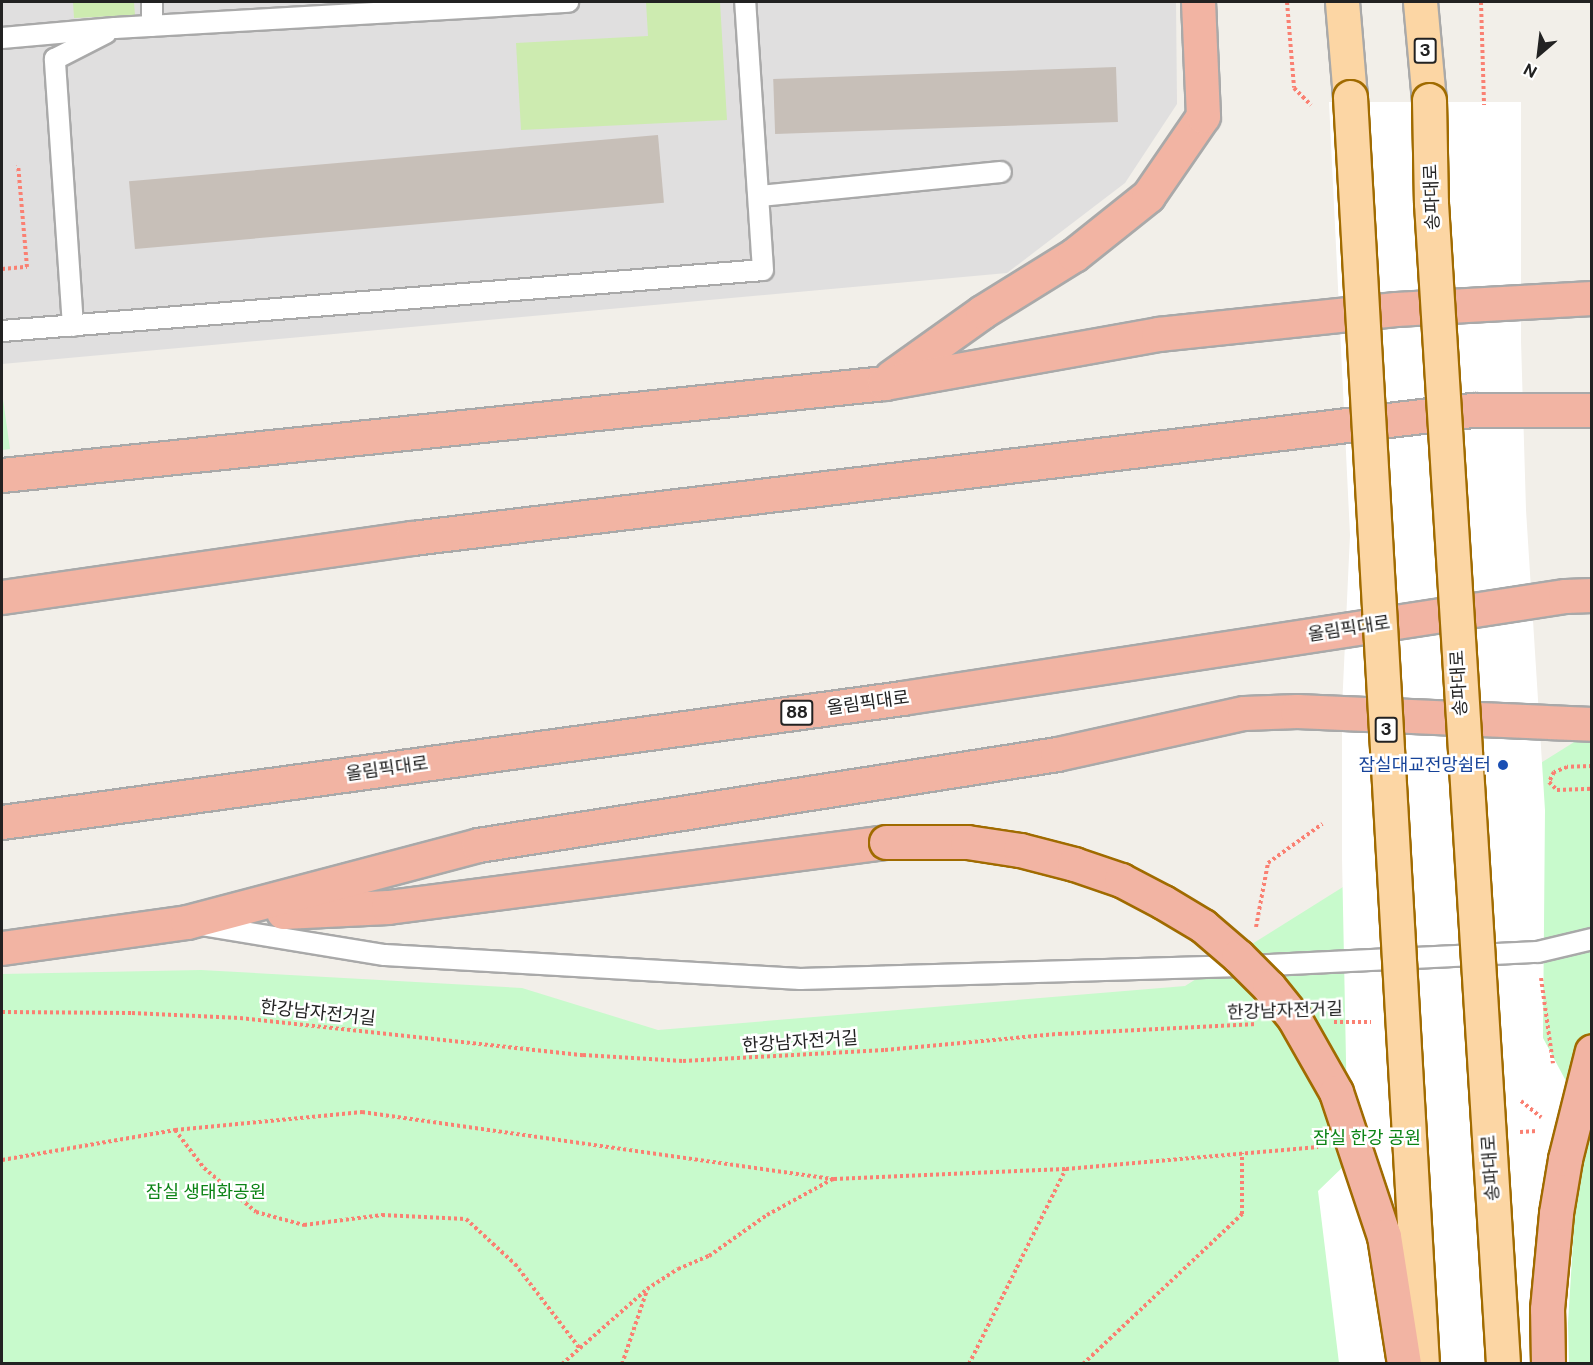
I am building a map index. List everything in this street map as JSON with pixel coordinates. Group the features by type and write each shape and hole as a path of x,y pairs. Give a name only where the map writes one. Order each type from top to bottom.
{"highway":[{"path":"884,382 982,312 1074,255 1148,196 1203,116 1198,2"},
{"path":"2,475 884,382 1158,334 1396,309 1592,298"},
{"path":"2,597 423,536 1473,410 1592,410"},
{"name":"올림픽대로","path":"2,822 902,698 1565,596 1592,595"},
{"path":"2,948 187,922 221,915 478,845 1057,754 1244,713 1297,711 1592,724"},
{"path":"221,915 388,907 886,842 966,842 1020,850 1121,880 1203,926 1254,971 1294,1017 1336,1092 1384,1236 1404,1364"},
{"path":"1548,1364 1547,1309 1556,1213 1565,1159 1592,1051"}],"main road":[{"name":"3","path":"1342,2 1350,97 1422,1364"},
{"name":"송파대로","path":"1420,2 1429,100 1431,203 1503,1364"}],"lane":[{"path":"152,2 152,26"},
{"path":"2,38 115,28 568,2"},
{"path":"2,331 763,270 760,196 745,2"},
{"path":"73,326 55,59 115,28"},
{"path":"760,196 1001,172"},
{"path":"187,922 386,955 800,979 1249,966 1538,952 1592,939"}],"path":[{"path":"1287,2 1294,88 1311,105"},
{"path":"1482,2 1484,105"},
{"path":"2,269 27,267 18,165"},
{"path":"1592,766 1567,767 1554,772 1549,782 1557,790 1592,789"},
{"path":"1249,966 1268,863 1322,824"},
{"path":"1538,952 1554,1070"},
{"name":"한강남자전거길","path":"2,1011 132,1013 240,1018 584,1055 683,1061 885,1050 1059,1034 1264,1024"},
{"name":"한강남자전거길","path":"1322,1023 1381,1021"},
{"path":"1518,1098 1548,1121"},
{"path":"2,1160 175,1130 362,1112 834,1179 1066,1169 1325,1147"},
{"path":"175,1130 204,1168 256,1212 304,1225 381,1215 466,1219 515,1264 581,1350"},
{"path":"1514,1133 1538,1131"},
{"path":"1083,1364 1242,1214 1242,1153"},
{"path":"969,1364 1066,1169"},
{"path":"562,1364 581,1350 648,1289 678,1269 709,1256 767,1215 834,1179"},
{"path":"622,1364 648,1289"}],"shaded area":[{"path":"2,2 1176,2 1177,104 1125,183 1007,273 2,364"}],"green space":[{"path":"73,2 134,2 135,15 74,18"},
{"path":"646,2 720,2 727,120 521,130 516,43 648,36"},
{"path":"2,392 10,449 2,450"},
{"name":"잠실 한강 공원","path":"1579,739 1591,740 1591,1363 2,1363 2,974 201,970 522,988 658,1030 1185,986"}],"pier":[{"path":"1329,102 1521,102 1521,341 1526,510 1545,810 1543,1038 1575,1098 1576,1194 1568,1323 1569,1363 1339,1363 1318,1191 1348,1162 1342,858 1342,708 1350,535"}],"building":[{"path":"1116,67 1118,122 775,134 773,79"},
{"path":"658,135 664,203 135,249 129,181"}],"place":[{"name":"잠실대교전망쉼터","path":"1503,765"}],"park label":[{"name":"잠실 생태화공원","path":"206,1192"}]}
